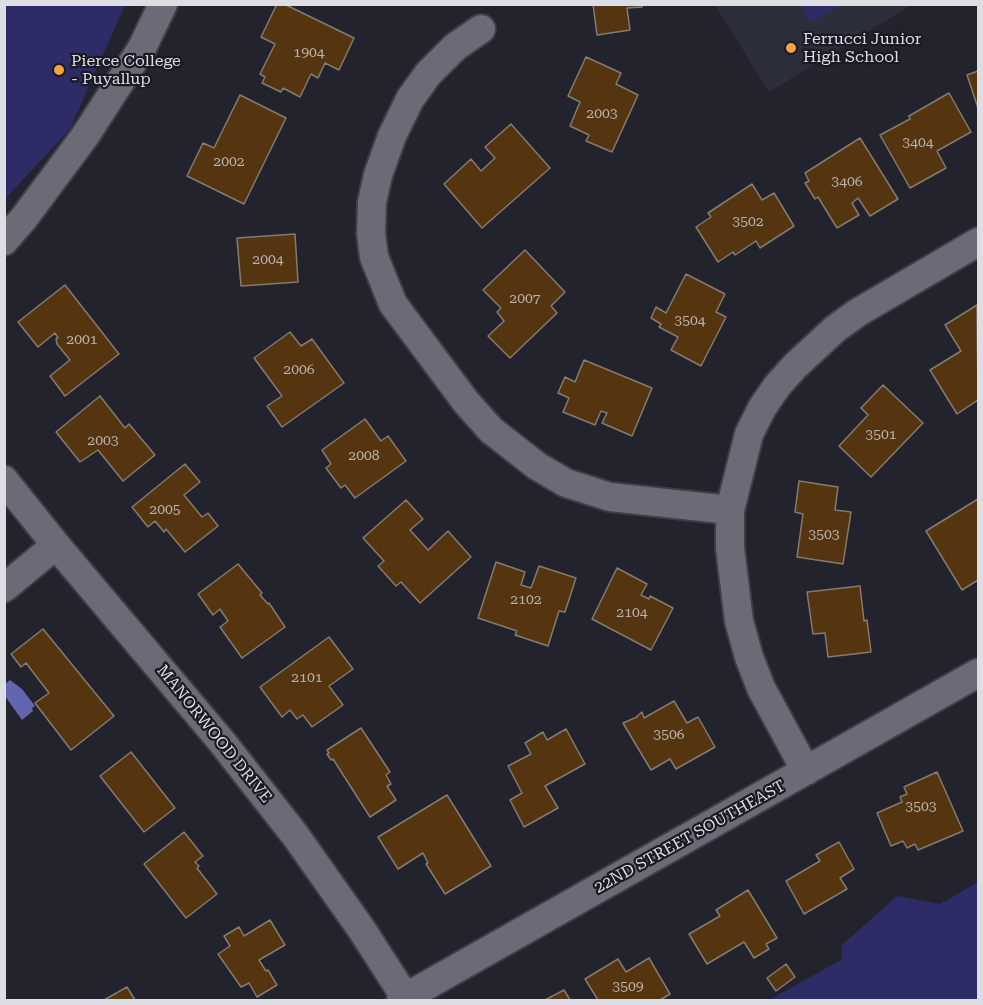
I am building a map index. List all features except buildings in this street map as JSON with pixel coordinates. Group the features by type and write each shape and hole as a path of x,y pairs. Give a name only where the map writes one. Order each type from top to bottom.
{"street":[{"path":"4,241 85,136 142,48 163,4"},
{"path":"481,29 455,47 428,74 410,99 392,136 378,176 372,202 371,233 374,257 393,304 466,402 491,430 537,466 567,483 610,497 730,510"},
{"path":"806,771 772,711 749,657 739,621 730,548 730,510 749,434 762,408 795,366 828,334 857,313 978,242"},
{"name":"MANORWOOD DRIVE","path":"4,480 222,742 295,835 362,930 405,1000"},
{"path":"4,588 57,545"},
{"name":"22ND STREET SOUTHEAST","path":"405,1000 978,673"}],"shaded area":[{"name":"Pierce College - Puyallup","path":"5,4 125,5 70,129 5,199"},
{"name":"Ferrucci Junior High School","path":"715,5 911,5 769,92"},
{"path":"800,5 841,5 811,22"},
{"path":"10,680 22,689 35,706 32,708 33,711 22,720 5,696 5,684"},
{"path":"978,882 978,1000 769,1000 841,960 842,945 897,896 940,904"}],"place":[{"name":"Ferrucci Junior High School","path":"791,48"},
{"name":"Pierce College - Puyallup","path":"59,70"}]}
